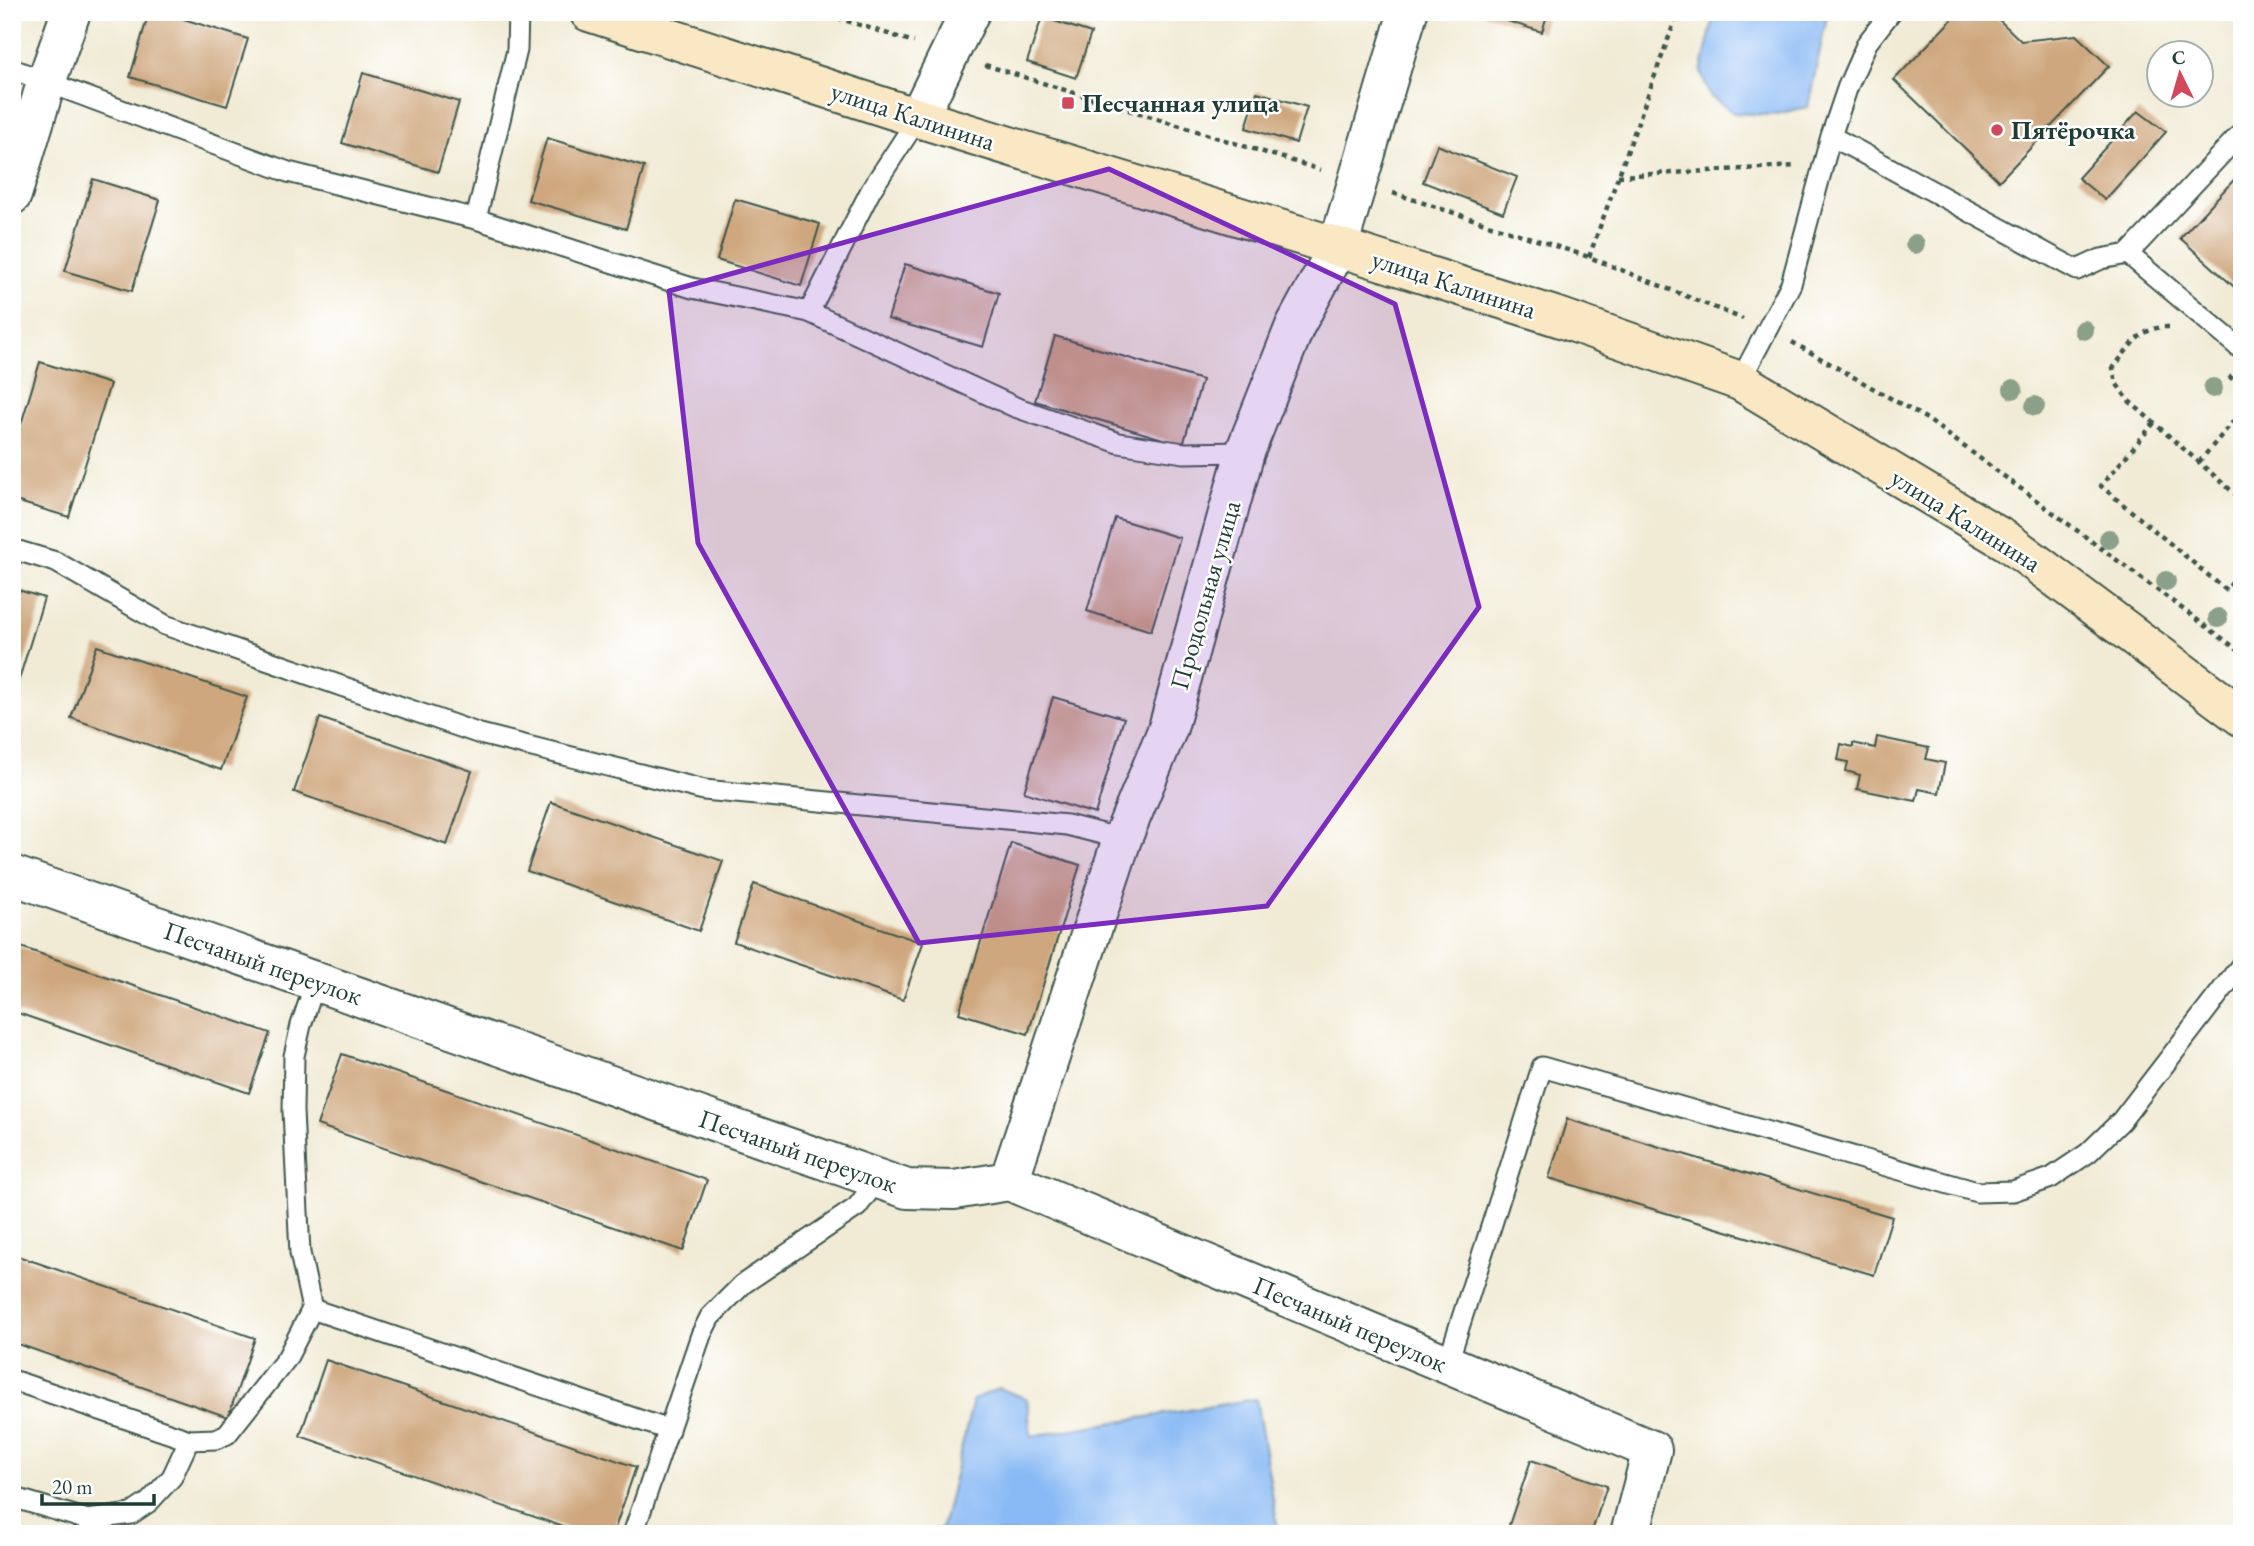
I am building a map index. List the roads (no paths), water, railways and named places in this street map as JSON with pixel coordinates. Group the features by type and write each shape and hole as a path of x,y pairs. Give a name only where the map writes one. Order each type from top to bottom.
{"main road":[{"name":"улица Калинина","path":"589,12 918,118 1561,318 1740,382 2008,542 2242,717"}],"street":[{"path":"12,195 29,75 71,12"},
{"path":"918,118 970,12"},
{"name":"Продольная улица","path":"1009,1181 1122,839 1168,728 1245,452 1295,326 1338,247 1408,12"},
{"name":"Песчаный переулок","path":"12,874 907,1189 942,1190 1009,1181 1652,1450 1630,1534"}],"lane":[{"path":"476,219 517,50 518,12"},
{"path":"1740,382 1791,284 1847,86 1867,43 1891,12"},
{"path":"29,75 288,172 476,219 692,288 809,312 1015,407 1119,443 1184,453 1245,452"},
{"path":"809,312 871,190 918,118"},
{"path":"1831,136 2077,270 2101,259 2128,254 2242,132"},
{"path":"2128,254 2242,350"},
{"path":"12,549 56,562 165,625 480,734 705,790 1068,825 1122,839"},
{"path":"1447,1365 1542,1067 1977,1192 2013,1191 2051,1178 2088,1153 2121,1121 2242,964"},
{"path":"12,1380 189,1440 216,1439 228,1434 288,1358 312,1309 300,1253 293,1111 294,1056 316,981"},
{"path":"633,1534 701,1335 710,1317 743,1284 857,1207 878,1179"},
{"path":"312,1309 669,1430"},
{"path":"12,1497 88,1520 131,1514 149,1502 172,1477 189,1440"}],"water":[{"path":"1715,12 1828,12 1808,107 1771,115 1734,113 1710,96 1701,72"},
{"path":"999,1388 1027,1399 1031,1436 1256,1399 1279,1534 938,1534 944,1520 973,1400"}],"place":[{"name":"Песчанная улица","path":"1068,103"},
{"name":"Пятёрочка","path":"1997,130"}]}
